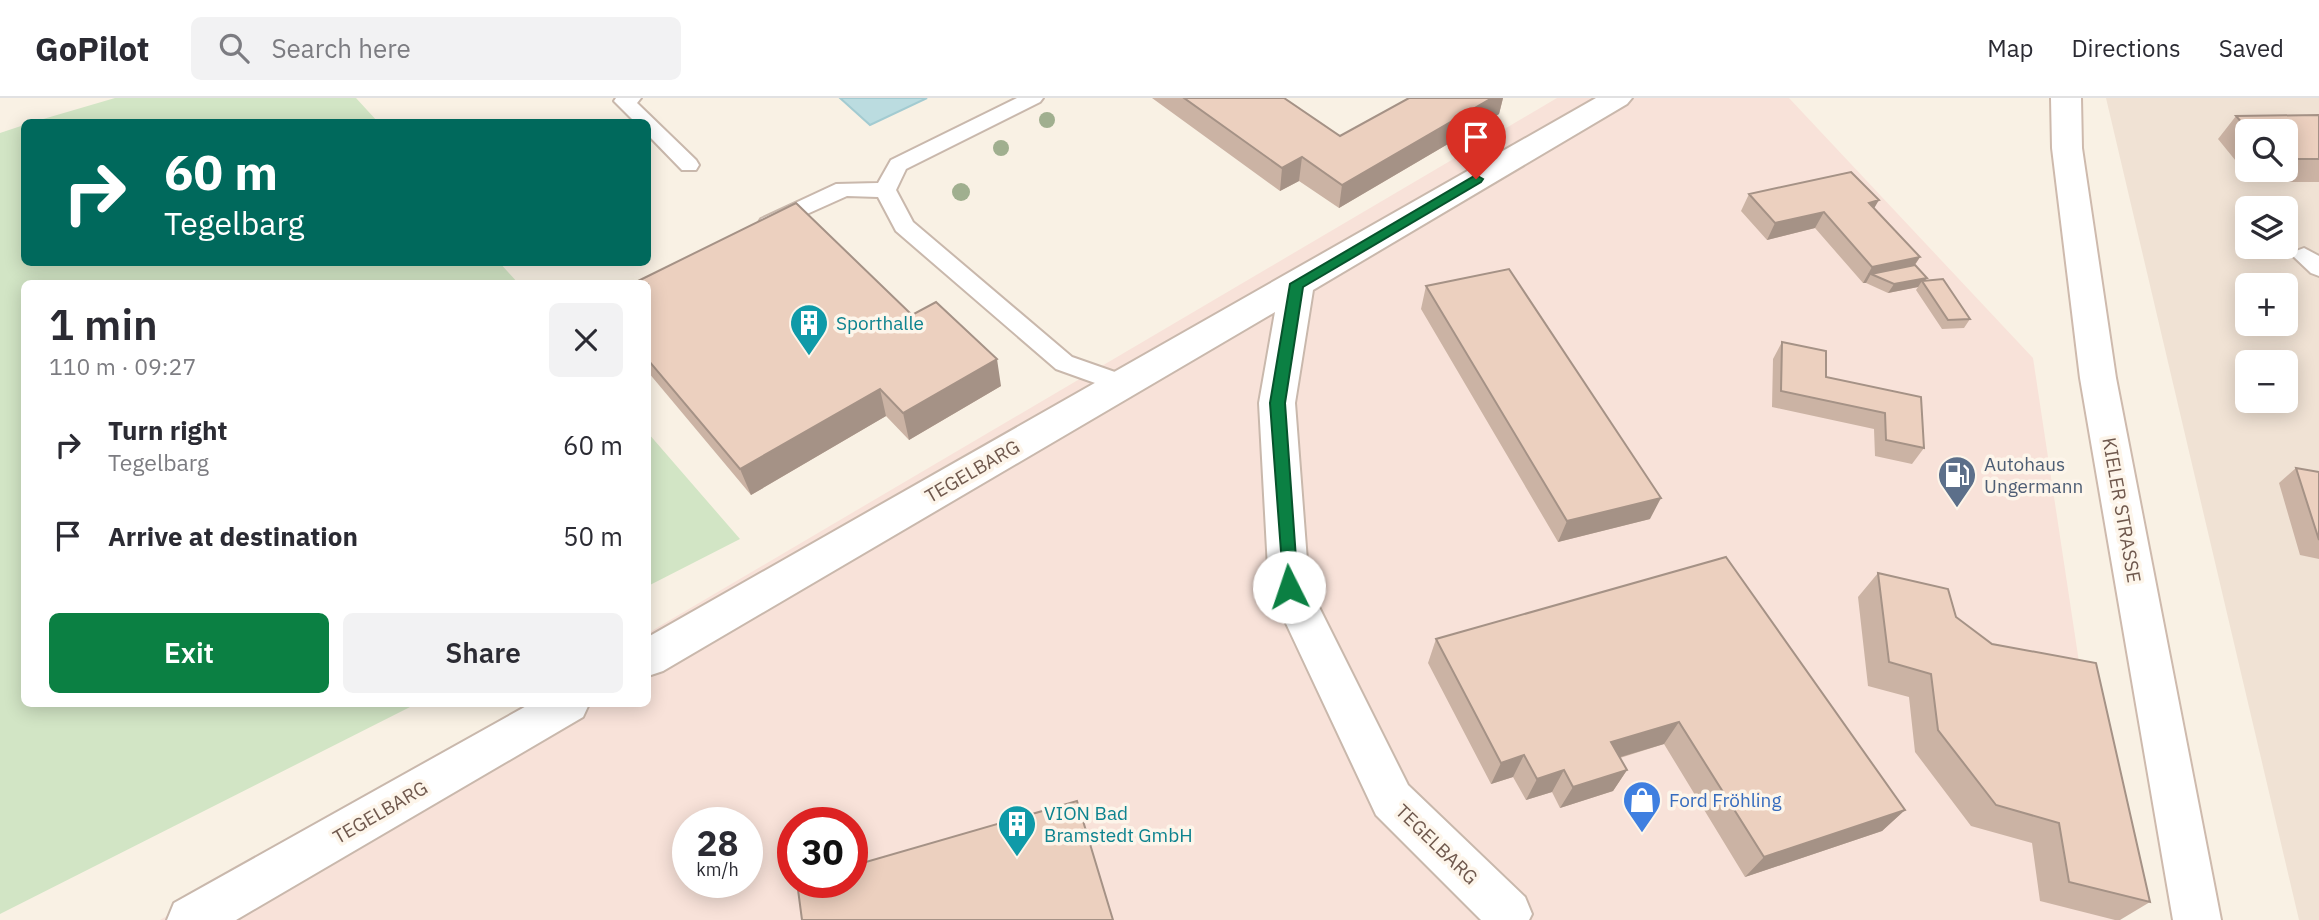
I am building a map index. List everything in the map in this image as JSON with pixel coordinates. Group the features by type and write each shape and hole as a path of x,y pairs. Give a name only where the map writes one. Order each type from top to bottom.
{"street":[{"name":"TEGELBARG","path":"651,656 1617,98"},
{"name":"KIELER STRASSE","path":"2066,98 2067,148 2098,378 2197,920"},
{"name":"TEGELBARG","path":"1297,284 1278,403 1289,587 1392,800 1510,918"},
{"name":"TEGELBARG","path":"191,920 563,707"}],"lane":[{"path":"885,190 898,166 1033,98"},
{"path":"626,99 644,119"},
{"path":"651,127 689,165"},
{"path":"743,236 844,189 885,190"},
{"path":"885,190 904,226 1064,363 1123,384"}],"shaded area":[{"path":"1557,98 1789,98 2033,358 2118,920 160,920 523,707 651,707 651,631"},
{"path":"2106,98 2319,98 2319,920 2299,920"}],"green space":[{"path":"115,98 356,98 375,119 43,119"},
{"path":"21,126 21,266 503,266 515,280 21,280 21,707 410,707 0,914 0,133"},
{"path":"651,436 740,539 651,584"}],"water":[{"path":"840,98 927,98 870,125"}],"building":[{"path":"1184,98 1284,98 1340,136 1409,98 1492,98 1342,185 1302,157 1282,168"},
{"path":"2319,115 2319,159 2298,159 2298,119 2239,119 2236,116"},
{"path":"1851,172 1879,200 1869,203 1920,257 1872,267 1824,212 1775,223 1749,194"},
{"name":"Sporthalle","path":"796,203 912,315 936,302 997,359 903,413 880,389 740,469 651,364 651,280 640,280"},
{"path":"1915,265 1927,278 1894,284 1871,274"},
{"path":"1509,269 1661,498 1567,521 1426,286"},
{"path":"1943,279 1970,319 1948,320 1922,281"},
{"path":"1782,342 1826,351 1826,377 1921,397 1924,448 1886,440 1885,413 1781,391"},
{"path":"2296,468 2319,472 2319,540"},
{"path":"1726,557 1905,810 1764,857 1679,722 1611,742 1627,770 1573,787 1564,770 1537,779 1524,755 1501,763 1436,639"},
{"path":"1878,573 1948,589 1956,617 1992,644 2096,663 2150,902 2069,882 2059,823 1996,805 1938,730 1931,674 1889,662"},
{"name":"VION Bad Bramstedt GmbH","path":"1077,801 1113,920 802,920 799,898 868,898 868,861"}],"place":[{"name":"Sporthalle","path":"809,357"},
{"name":"Autohaus Ungermann","path":"1957,509"},
{"name":"Ford Fröhling","path":"1642,834"},
{"name":"VION Bad Bramstedt GmbH","path":"1017,858"}],"route":[{"path":"1289,587 1278,403 1297,284 1476,179"}]}
